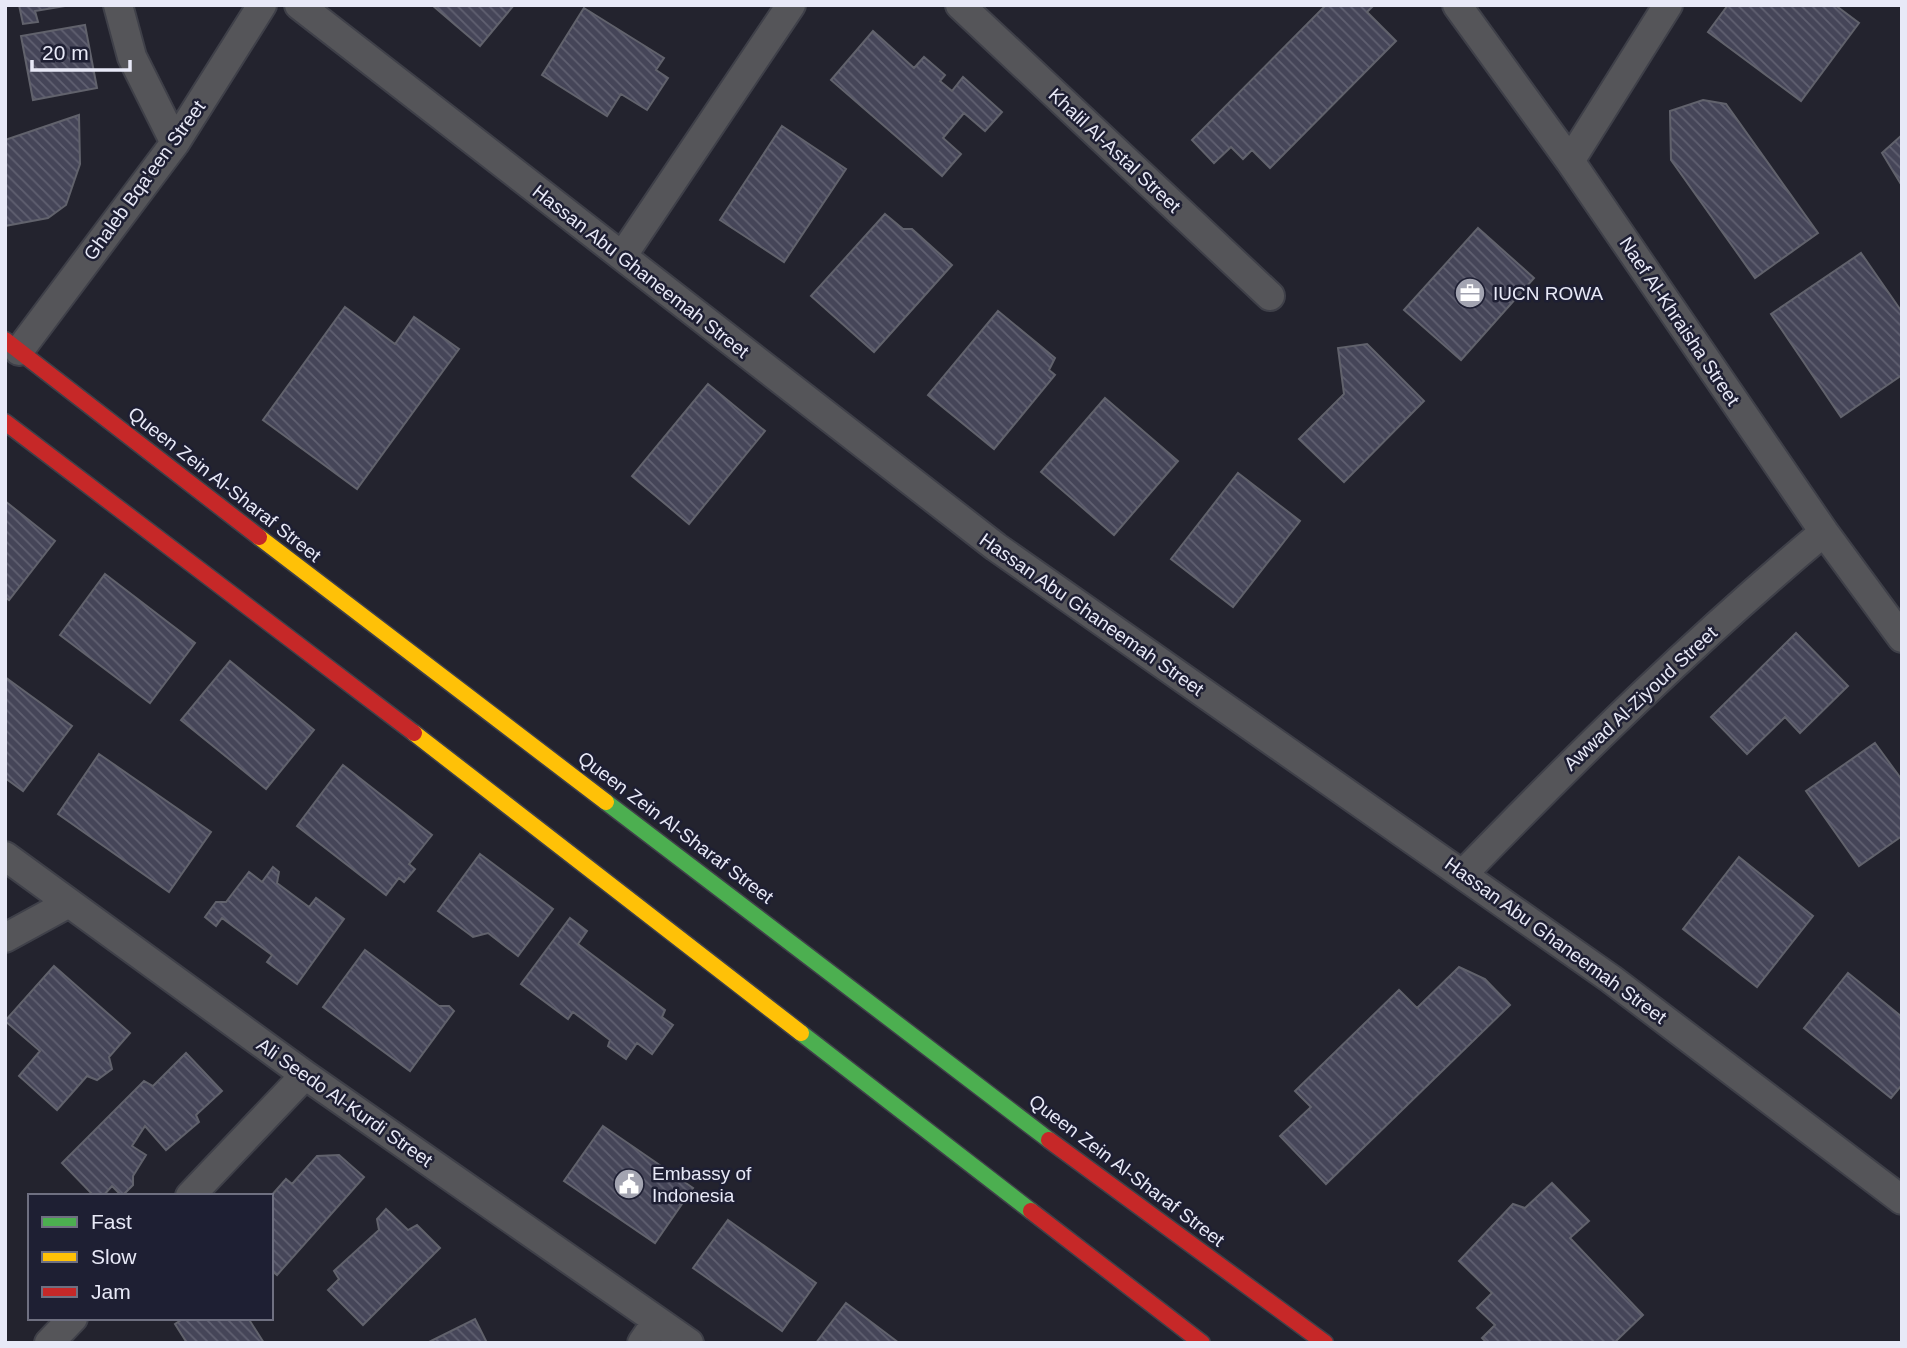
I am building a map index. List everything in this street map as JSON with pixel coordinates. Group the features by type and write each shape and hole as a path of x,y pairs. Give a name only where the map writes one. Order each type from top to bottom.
{"main road":[{"name":"Queen Zein Al-Sharaf Street","path":"12,345 1070,1156 1325,1343"},
{"path":"5,422 16,438 225,587 1202,1343"}],"street":[{"path":"118,5 137,68 174,143"},
{"name":"Ghaleb Bqa'een Street","path":"12,345 174,143 262,5"},
{"name":"Hassan Abu Ghaneemah Street","path":"299,5 996,547 1464,873 1611,979 1902,1200"},
{"path":"623,256 791,5"},
{"name":"Khalil Al-Astal Street","path":"960,5 1270,296"},
{"name":"Naef Al-Khraisha Street","path":"1457,5 1570,161 1824,532 1902,638"},
{"path":"1570,161 1668,5"},
{"name":"Awwad Al-Ziyoud Street","path":"1464,873 1592,743 1758,587 1824,532"},
{"name":"Ali Seedo Al-Kurdi Street","path":"5,856 650,1332 689,1343"},
{"path":"5,938 69,903"},
{"path":"192,1194 305,1075"},
{"path":"49,1343 71,1320"}],"building":[{"path":"19,5 71,5 35,11 38,22 23,24"},
{"path":"432,5 514,5 480,46"},
{"path":"1326,5 1374,5 1367,12 1396,41 1270,168 1252,150 1243,159 1231,147 1214,163 1192,140"},
{"path":"1728,5 1835,5 1859,23 1801,101 1708,32"},
{"path":"584,8 664,58 656,70 668,78 647,110 621,94 607,116 542,75"},
{"path":"85,25 97,88 33,100 21,36"},
{"path":"873,31 914,68 924,57 945,75 940,81 952,91 963,77 1002,112 985,131 964,113 943,138 961,154 942,176 831,80"},
{"path":"1703,100 1726,104 1818,233 1755,278 1671,160 1670,111"},
{"path":"79,115 80,164 66,205 48,218 5,226 5,140"},
{"path":"782,126 846,169 784,262 720,220"},
{"path":"1902,135 1902,186 1882,153"},
{"path":"885,214 903,229 912,229 952,265 874,352 811,296"},
{"path":"1478,228 1534,278 1461,360 1404,310"},
{"path":"1861,253 1902,312 1902,375 1841,417 1771,314"},
{"path":"345,307 395,344 414,317 459,349 357,489 263,420"},
{"path":"998,311 1055,358 1049,370 1055,375 994,449 928,395"},
{"path":"1367,344 1424,401 1344,482 1299,439 1344,394 1338,348"},
{"path":"708,384 765,431 689,524 632,476"},
{"path":"1105,398 1178,461 1114,535 1041,472"},
{"path":"1238,473 1300,521 1233,607 1171,559"},
{"path":"5,501 55,541 9,600 5,597"},
{"path":"105,574 195,643 150,703 60,635"},
{"path":"1796,633 1848,686 1800,733 1785,717 1747,754 1711,717"},
{"path":"230,661 314,730 266,789 181,720"},
{"path":"5,677 72,726 23,791 5,778"},
{"path":"1875,743 1902,780 1902,836 1859,866 1806,791"},
{"path":"99,754 211,832 169,892 58,814"},
{"path":"343,765 432,835 409,864 415,869 404,882 399,878 386,895 297,826"},
{"path":"480,854 553,909 518,956 488,933 473,937 438,911"},
{"path":"1739,857 1813,916 1757,987 1683,929"},
{"path":"273,867 279,872 277,883 309,907 316,898 344,919 297,984 267,962 272,955 222,918 216,926 205,917 216,902 226,902 249,872 262,882"},
{"path":"570,918 587,931 578,944 665,1010 662,1017 673,1025 652,1054 637,1043 626,1059 608,1046 610,1040 573,1012 568,1019 521,984"},
{"path":"365,950 439,1006 449,1006 454,1011 410,1071 323,1007"},
{"path":"54,966 130,1033 109,1057 112,1069 97,1080 87,1076 57,1110 19,1076 40,1051 5,1021"},
{"path":"1459,967 1485,979 1510,1005 1326,1184 1280,1136 1311,1107 1295,1091 1399,990 1417,1008"},
{"path":"1848,973 1902,1017 1902,1085 1891,1098 1804,1028"},
{"path":"186,1053 222,1091 196,1115 199,1122 166,1150 145,1126 132,1146 146,1155 133,1176 133,1185 124,1194 120,1194 112,1186 105,1194 92,1194 62,1163 144,1081 153,1086"},
{"name":"Embassy of Indonesia","path":"603,1126 693,1188 655,1243 564,1181"},
{"path":"339,1155 364,1177 277,1275 273,1272 273,1194 286,1179 292,1184 317,1156"},
{"path":"1552,1183 1589,1221 1570,1238 1643,1315 1614,1343 1487,1343 1482,1338 1495,1325 1477,1308 1492,1293 1459,1261 1513,1204 1525,1208"},
{"path":"386,1209 408,1230 417,1225 440,1248 363,1325 328,1290 339,1279 334,1271 379,1230 377,1219"},
{"path":"728,1220 816,1283 782,1331 693,1268"},
{"path":"846,1303 899,1343 816,1343"},
{"path":"475,1319 487,1343 427,1343"},
{"path":"181,1320 249,1320 264,1343 187,1343 175,1324"}],"traffic: fast":[{"path":"606,802 1049,1140"},
{"path":"801,1033 1031,1211"}],"traffic: slow":[{"path":"259,537 606,802"},
{"path":"414,733 801,1033"}],"traffic: jam":[{"path":"5,340 259,537"},
{"path":"5,422 414,733"},
{"path":"1049,1140 1325,1343"},
{"path":"1031,1211 1202,1343"}],"place":[{"name":"IUCN ROWA","path":"1470,293"},
{"name":"Embassy of Indonesia","path":"629,1184"}]}
